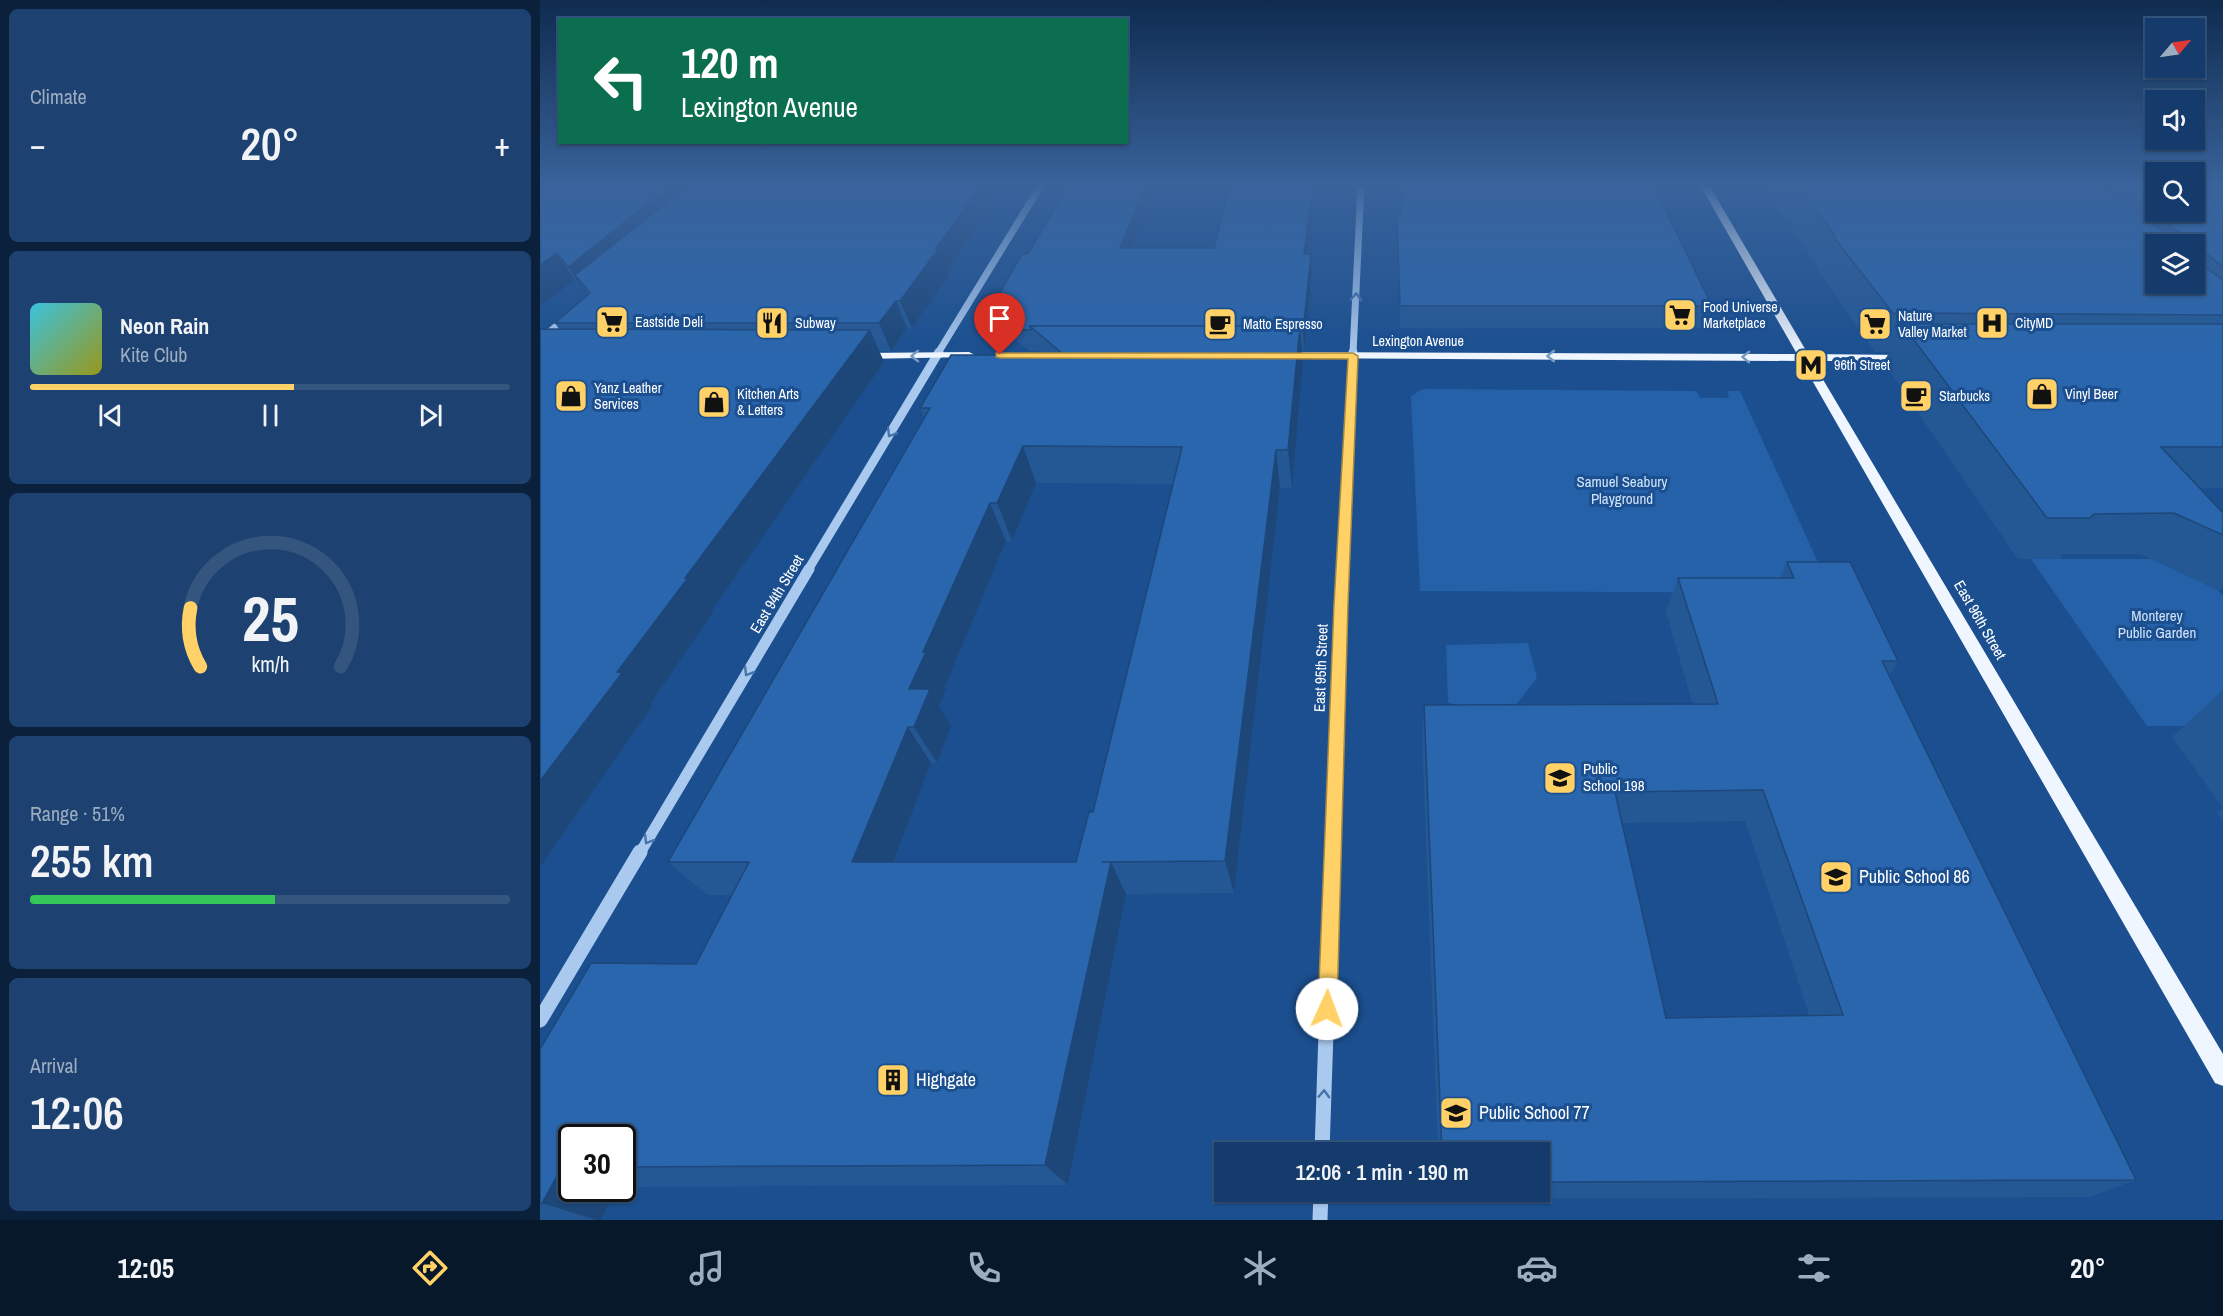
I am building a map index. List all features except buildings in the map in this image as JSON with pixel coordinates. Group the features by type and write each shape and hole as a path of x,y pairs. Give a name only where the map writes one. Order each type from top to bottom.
{"main road":[{"name":"East 96th Street","path":"1737,242 2223,1075"},
{"path":"854,356 977,355"},
{"name":"Lexington Avenue","path":"1271,355 1914,358"}],"street":[{"name":"East 94th Street","path":"540,1020 1006,242"},
{"name":"East 95th Street","path":"1322,1142 1341,604 1358,242"},
{"path":"540,340 572,313"},
{"path":"1320,1220 1321,1202"}],"green space":[{"name":"Samuel Seabury Playground","path":"1423,389 1697,391 1700,398 1729,398 1727,391 1740,391 1832,593 1420,591 1411,396"},
{"name":"Monterey Public Garden","path":"2031,559 2192,559 2223,596 2223,726 2147,726"},
{"path":"1528,643 1537,678 1500,725 1448,702 1446,645"}],"place":[{"name":"Food Universe Marketplace","path":"1680,315"},
{"name":"Eastside Deli","path":"612,322"},
{"name":"Subway","path":"772,323"},
{"name":"CityMD","path":"1992,323"},
{"name":"Matto Espresso","path":"1220,324"},
{"name":"Nature Valley Market","path":"1875,324"},
{"name":"96th Street","path":"1811,365"},
{"name":"Vinyl Beer","path":"2042,394"},
{"name":"Yanz Leather Services","path":"571,396"},
{"name":"Starbucks","path":"1916,396"},
{"name":"Kitchen Arts & Letters","path":"714,402"},
{"name":"Public School 198","path":"1560,778"},
{"name":"Public School 86","path":"1836,877"},
{"name":"Highgate","path":"893,1080"},
{"name":"Public School 77","path":"1456,1113"}],"route":[{"path":"1000,355 1353,356 1341,604 1327,1009"}]}
